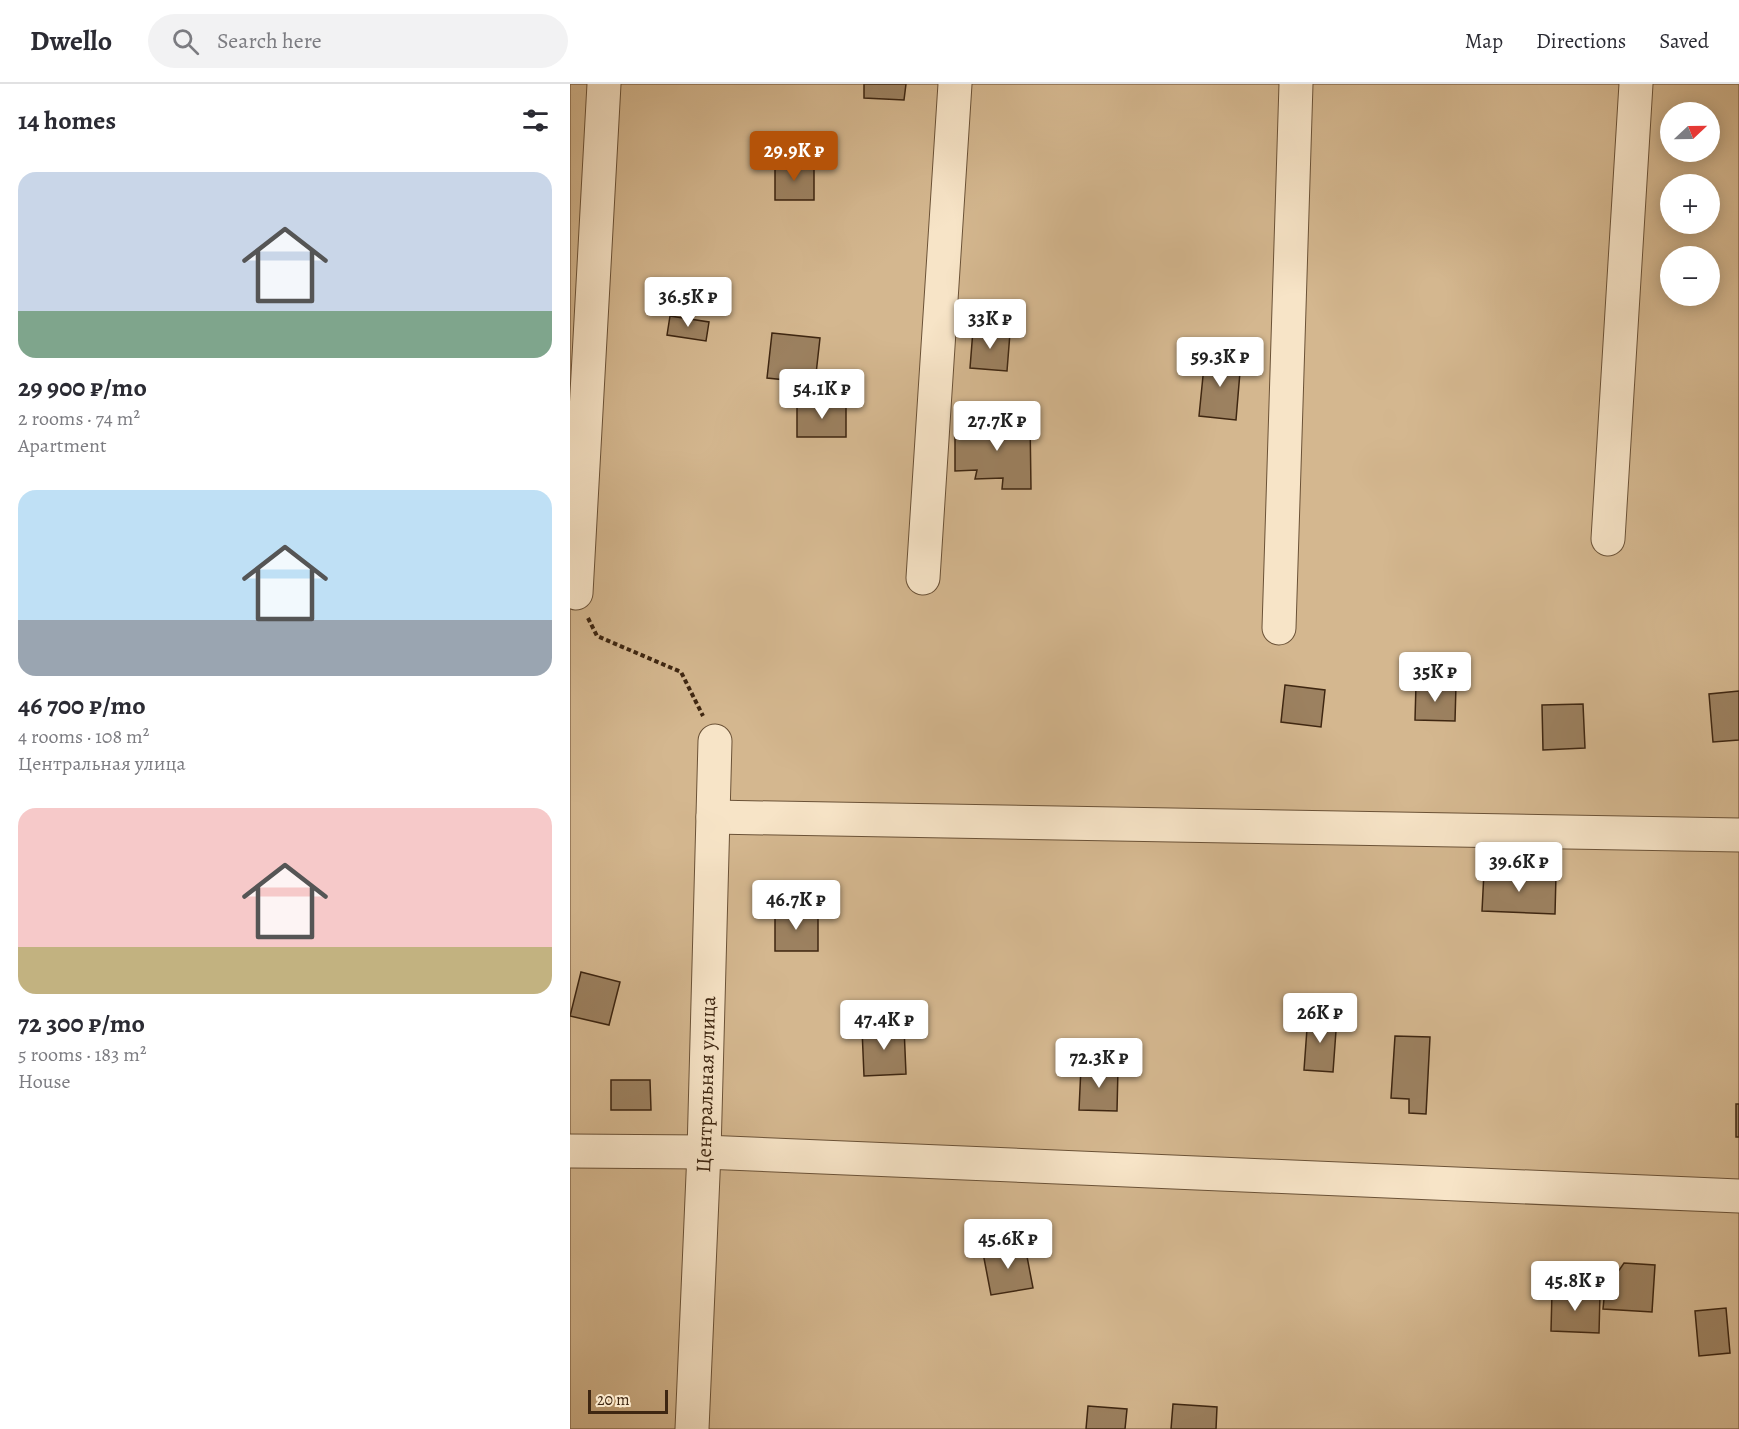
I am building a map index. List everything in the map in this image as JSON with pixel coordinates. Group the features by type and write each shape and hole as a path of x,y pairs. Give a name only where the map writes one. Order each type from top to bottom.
{"street":[{"path":"576,593 604,84"},
{"path":"923,578 956,84"},
{"path":"1279,628 1296,84"},
{"path":"1608,539 1636,84"},
{"name":"Центральная улица","path":"692,1429 704,1152 715,741"},
{"path":"713,817 1739,835"},
{"path":"570,1151 704,1152 1739,1196"}],"path":[{"path":"576,593 597,636 681,672 715,741"}],"shaded area":[{"path":"570,84 1739,84 1739,1429 570,1429"}],"building":[{"path":"864,84 906,84 904,100 864,98"},
{"path":"775,165 814,165 814,200 775,200"},
{"path":"670,316 709,322 706,341 667,335"},
{"path":"973,330 1010,333 1007,371 970,368"},
{"path":"772,333 820,338 815,383 767,378"},
{"path":"1205,356 1241,360 1236,420 1199,416"},
{"path":"797,403 846,403 846,437 797,437"},
{"path":"997,419 1030,419 1031,489 1002,489 1003,478 975,479 977,470 955,471 955,427 998,427"},
{"path":"1416,684 1456,685 1455,721 1415,720"},
{"path":"1285,685 1325,690 1321,727 1281,722"},
{"path":"1739,691 1739,740 1713,742 1709,694"},
{"path":"1583,704 1585,748 1543,750 1542,705"},
{"path":"1484,872 1556,875 1555,914 1482,911"},
{"path":"775,911 818,911 818,951 775,951"},
{"path":"581,972 620,982 609,1025 570,1016"},
{"path":"1308,1015 1337,1017 1333,1072 1304,1070"},
{"path":"904,1027 906,1074 864,1076 862,1029"},
{"path":"1395,1036 1430,1037 1426,1114 1409,1113 1409,1099 1391,1098"},
{"path":"1081,1067 1118,1068 1117,1111 1079,1110"},
{"path":"611,1080 650,1080 651,1110 611,1110"},
{"path":"1736,1104 1739,1104 1739,1137 1736,1137"},
{"path":"1025,1246 1033,1288 991,1295 983,1253"},
{"path":"1624,1263 1655,1265 1652,1312 1603,1309 1606,1279 1611,1282"},
{"path":"1552,1292 1600,1294 1599,1333 1551,1331"},
{"path":"1726,1308 1730,1353 1699,1356 1695,1311"},
{"path":"1173,1404 1217,1407 1216,1429 1171,1429"},
{"path":"1088,1406 1127,1409 1125,1429 1086,1429"}]}
